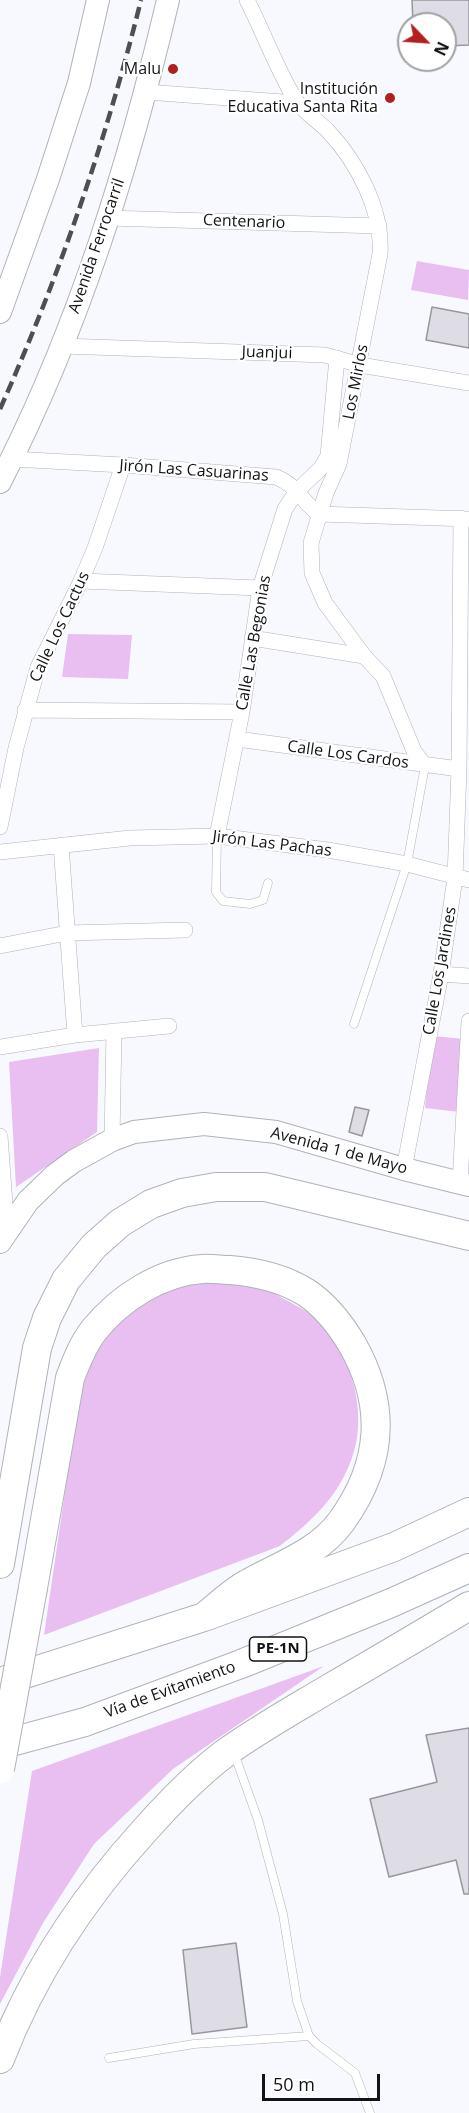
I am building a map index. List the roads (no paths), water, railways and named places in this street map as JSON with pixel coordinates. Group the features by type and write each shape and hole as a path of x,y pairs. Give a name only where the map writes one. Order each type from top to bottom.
{"highway":[{"path":"0,1564 35,1358 47,1318 66,1280 94,1246 120,1223 151,1204 182,1193 216,1187 265,1187 469,1236"},
{"path":"0,1769 70,1378 80,1352 93,1331 115,1308 143,1288 166,1277 202,1269 248,1271 276,1278 307,1293 324,1307 342,1327 368,1374 375,1401 376,1424 373,1451 366,1477 355,1501 340,1524 322,1543 288,1564 246,1584 204,1617"},
{"path":"0,1682 204,1617 394,1547 469,1512"},
{"name":"Vía de Evitamiento","path":"0,1745 85,1722 231,1668 391,1603 469,1568"},
{"path":"0,2059 33,1986 63,1935 122,1856 160,1813 196,1778 264,1727 469,1606"}],"main road":[{"path":"0,312 80,83 98,0"},
{"name":"Avenida Ferrocarril","path":"0,482 62,346 108,218 146,92 168,0"},
{"name":"Avenida 1 de Mayo","path":"3,1237 28,1201 55,1174 112,1140 134,1132 204,1124 276,1132 464,1184"}],"street":[{"name":"Los Mirlos","path":"247,0 297,103 318,121 351,158 379,226 380,254 360,365 339,464 310,543 312,573 325,603 364,656 383,676 414,751 425,766"},
{"path":"146,92 297,103"},
{"name":"Centenario","path":"108,218 379,226"},
{"name":"Juanjui","path":"62,346 325,355 360,365 469,383"},
{"name":"Calle Las Begonias","path":"217,836 242,712 260,588 285,509 297,491 321,468 328,456 337,358"},
{"name":"Jirón Las Casuarinas","path":"12,459 276,477 288,482 308,506 319,514"},
{"name":"Calle Los Cactus","path":"0,827 25,710 38,667 95,548 123,465"},
{"path":"319,514 465,519"},
{"name":"Calle Los Jardines","path":"404,1169 441,974 462,879 459,770 465,519"},
{"path":"81,581 260,588"},
{"path":"252,638 364,656"},
{"path":"25,710 242,712"},
{"name":"Calle Los Cardos","path":"237,739 459,770"},
{"name":"Jirón Las Pachas","path":"0,852 130,838 217,836 328,850 407,864 462,879"},
{"path":"61,845 75,1035"},
{"path":"0,946 67,933 186,930"},
{"path":"441,974 469,976"},
{"path":"464,1184 469,1021"},
{"path":"0,1047 75,1035 169,1026"},
{"path":"112,1140 114,1031"},
{"path":"0,1136 3,1237"}],"lane":[{"path":"354,1024 407,864 425,766"},
{"path":"217,836 216,892 223,901 250,904 264,900 268,883"},
{"path":"232,1749 258,1820 284,1914 297,2001 309,2036 316,2044 355,2073 370,2113"},
{"path":"109,2058 194,2044 309,2036"}],"railway":[{"path":"0,409 42,309 80,208 97,157 141,0"}],"place":[{"name":"Malu","path":"173,69"},
{"name":"Institución Educativa Santa Rita","path":"390,98"}]}
